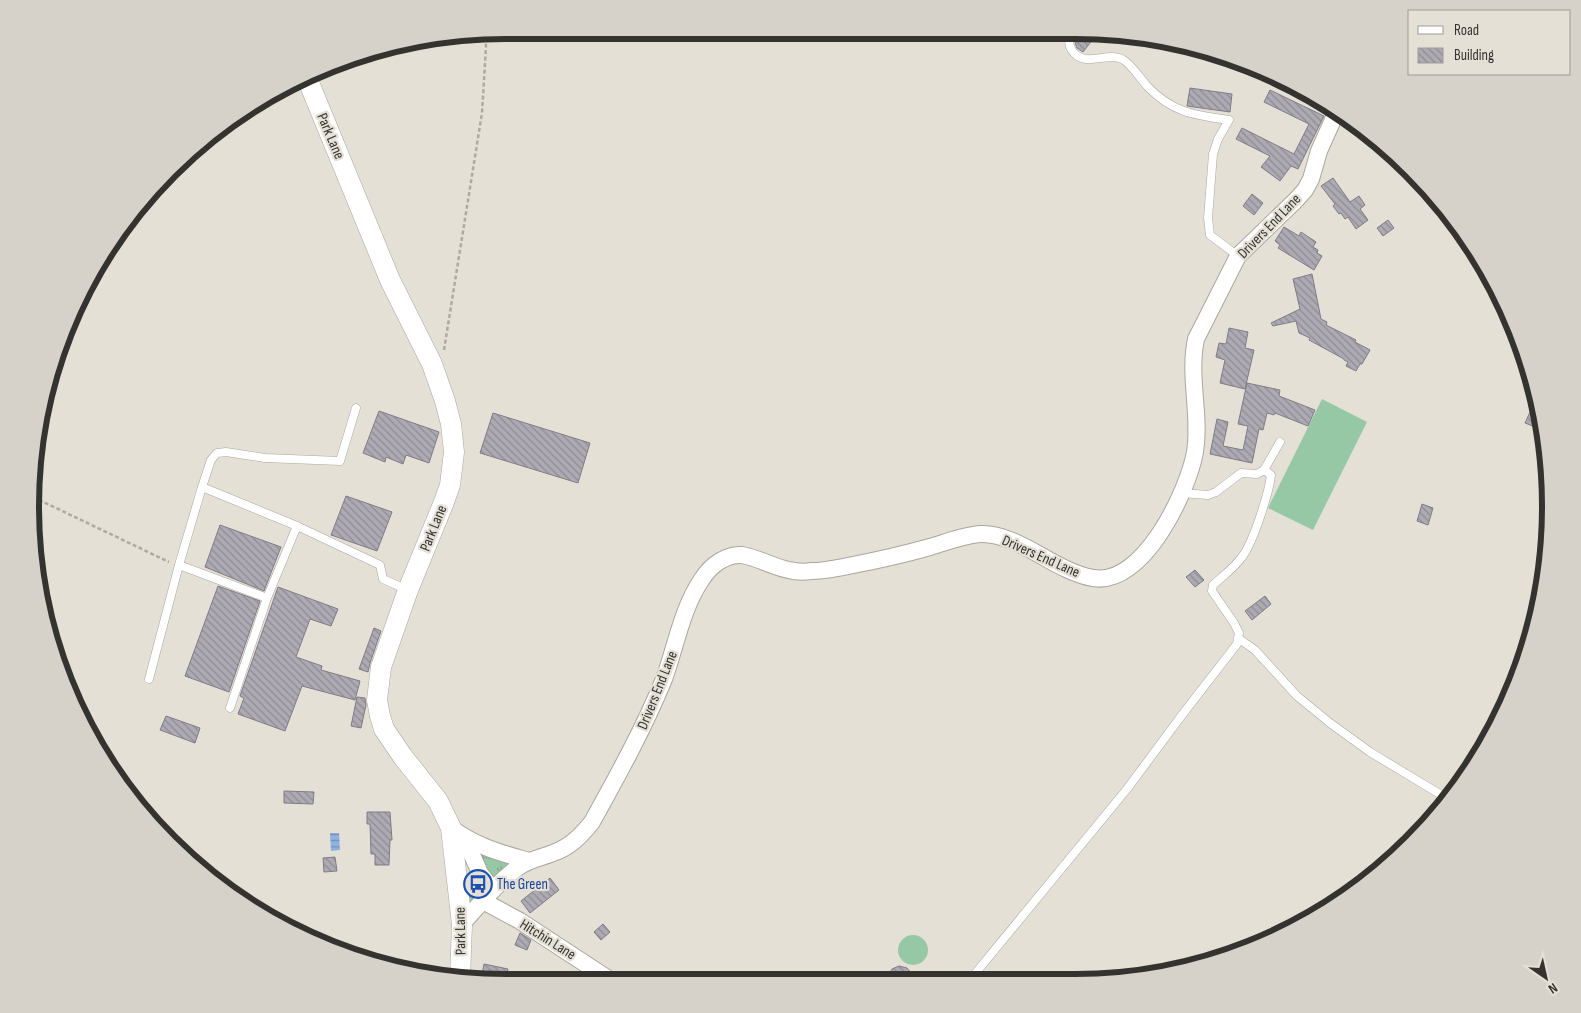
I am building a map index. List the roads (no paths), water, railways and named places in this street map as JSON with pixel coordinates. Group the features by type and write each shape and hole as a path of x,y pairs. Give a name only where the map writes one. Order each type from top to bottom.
{"street":[{"name":"Park Lane","path":"309,83 390,280 432,364 451,424 454,452 450,485 408,590 382,667 377,700 384,729 403,757 438,801 458,833 457,878 462,924 460,971"},
{"name":"Drivers End Lane","path":"462,924 517,868 529,861 553,853 573,842 583,834 592,822 645,724 664,678 696,589 710,569 720,560 735,555 742,555 789,570 814,572 886,559 962,538 989,534 1013,542 1072,572 1099,579 1117,574 1144,555 1163,531 1181,493 1195,452 1193,354 1196,339 1238,256 1305,190 1325,135 1334,118"},
{"path":"458,833 497,852 529,861"},
{"path":"458,833 480,873 488,896"},
{"path":"457,878 480,873"},
{"name":"Hitchin Lane","path":"488,896 520,921 601,974"}],"lane":[{"path":"1070,39 1070,48 1083,59 1115,57 1123,59 1148,88 1167,104 1179,110 1228,120 1213,154 1208,218 1210,235 1238,256"},
{"path":"148,679 179,565 211,460 217,453 226,452 265,458 340,460 356,408"},
{"path":"1181,493 1213,494 1241,473 1257,474 1264,470 1280,442"},
{"path":"975,974 1127,789 1237,644 1239,633 1212,590 1213,585 1242,557 1249,546 1270,488 1271,475 1264,470"},
{"path":"202,487 297,526 380,565 384,579 408,590"},
{"path":"230,708 267,598 297,526"},
{"path":"179,565 267,598"},
{"path":"1238,638 1255,650 1297,696 1330,724 1370,752 1442,796"}],"water":[{"path":"330,833 339,833 340,850 331,851"}],"place":[{"name":"The Green","path":"478,884"}]}
